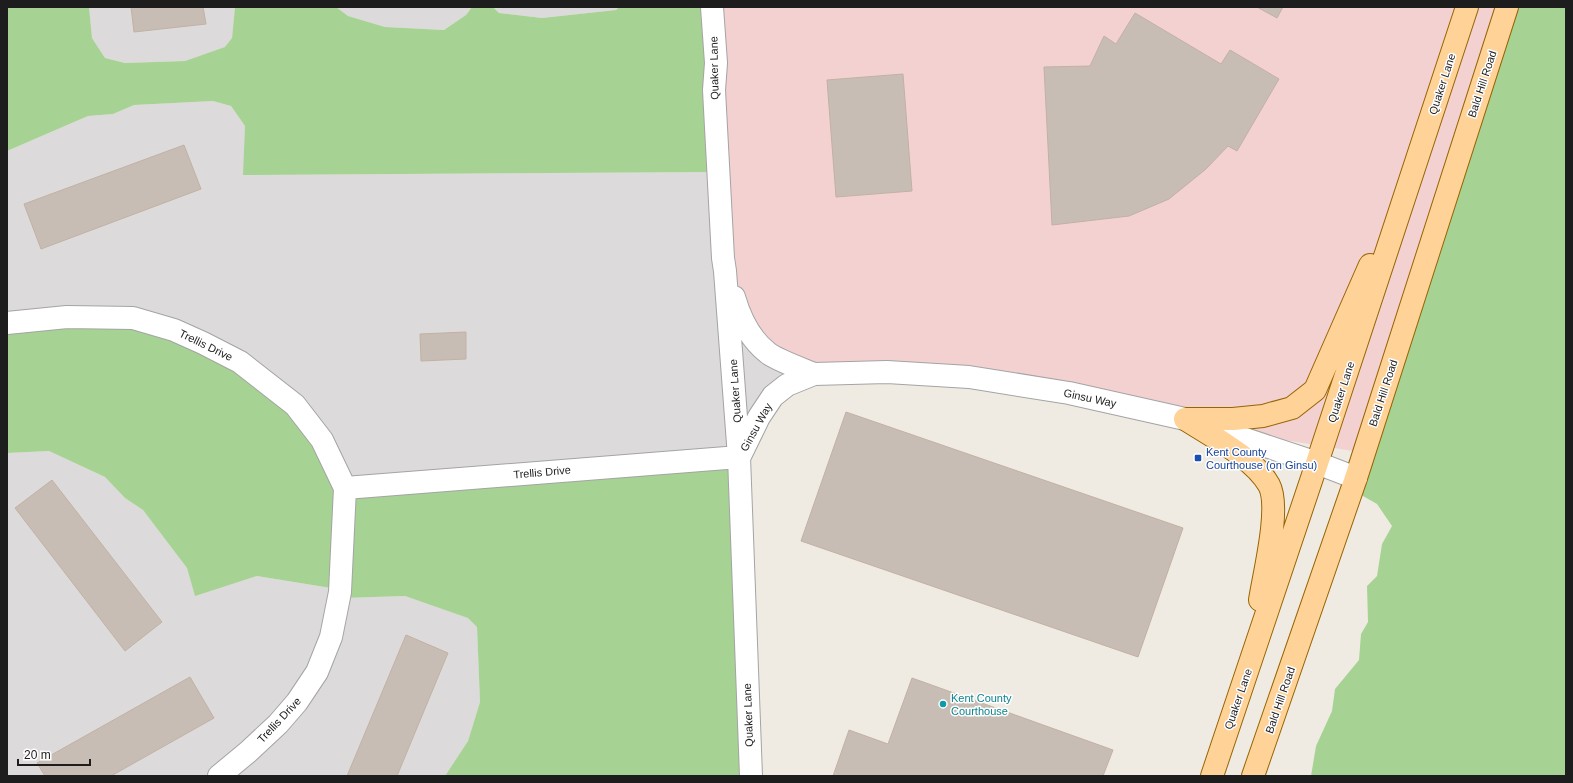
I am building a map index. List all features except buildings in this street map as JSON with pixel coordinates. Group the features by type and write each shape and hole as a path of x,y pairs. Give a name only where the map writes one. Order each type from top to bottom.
{"main road":[{"name":"Quaker Lane","path":"1212,776 1467,7"},
{"name":"Bald Hill Road","path":"1253,776 1356,478 1507,7"},
{"path":"1185,419 1233,419 1263,416 1292,408 1315,390 1424,139"},
{"path":"1185,419 1249,461 1270,486 1274,520 1247,673"}],"street":[{"name":"Quaker Lane","path":"712,7 716,64 714,90 723,258 739,457 751,776"},
{"name":"Ginsu Way","path":"725,271 739,313 755,340 768,354 814,374"},
{"name":"Trellis Drive","path":"7,323 67,317 133,318 174,330 203,343 240,362 295,405 322,440 345,488 340,592 331,637 317,672 298,702 278,724 219,776"},
{"name":"Ginsu Way","path":"739,457 759,417 773,396 787,385 814,374 887,372 969,376 1069,393 1185,419 1317,463 1356,478"},
{"name":"Trellis Drive","path":"345,488 609,466 739,457"}],"shaded area":[{"path":"89,7 235,7 232,38 226,47 185,61 125,63 105,58 92,38"},
{"path":"336,7 472,7 466,15 444,30 385,27 348,16"},
{"path":"493,7 619,7 616,10 542,18 499,13"},
{"path":"709,7 1509,7 1359,452 1202,427 1073,391 804,371 766,349 731,287"},
{"path":"213,101 231,106 245,126 244,175 719,172 803,367 740,449 350,484 7,321 7,151 88,116 113,114 134,105"},
{"path":"49,451 105,477 125,498 143,510 187,568 195,595 257,576 337,589 343,598 405,596 469,618 477,627 480,702 468,741 445,776 7,776 7,453"}],"green space":[{"path":"7,7 89,7 92,38 105,58 125,63 185,61 225,47 232,38 235,7 336,7 348,16 385,27 444,30 466,15 472,7 493,7 499,13 542,18 616,10 619,7 709,7 719,172 243,175 245,126 231,106 213,101 134,105 113,114 88,116 7,151"},
{"path":"1509,7 1566,7 1566,776 1311,776 1316,746 1332,711 1335,689 1359,660 1361,634 1368,622 1367,586 1377,576 1382,544 1392,526 1377,504 1342,484"},
{"path":"142,317 293,399 344,481 737,456 753,776 445,776 468,741 480,702 477,627 468,618 405,596 343,598 337,589 257,576 195,596 187,568 143,510 125,498 105,477 49,451 7,453 7,321"}],"place":[{"name":"Kent County Courthouse (on Ginsu)","path":"1198,458"},
{"name":"Kent County Courthouse","path":"943,704"}]}
